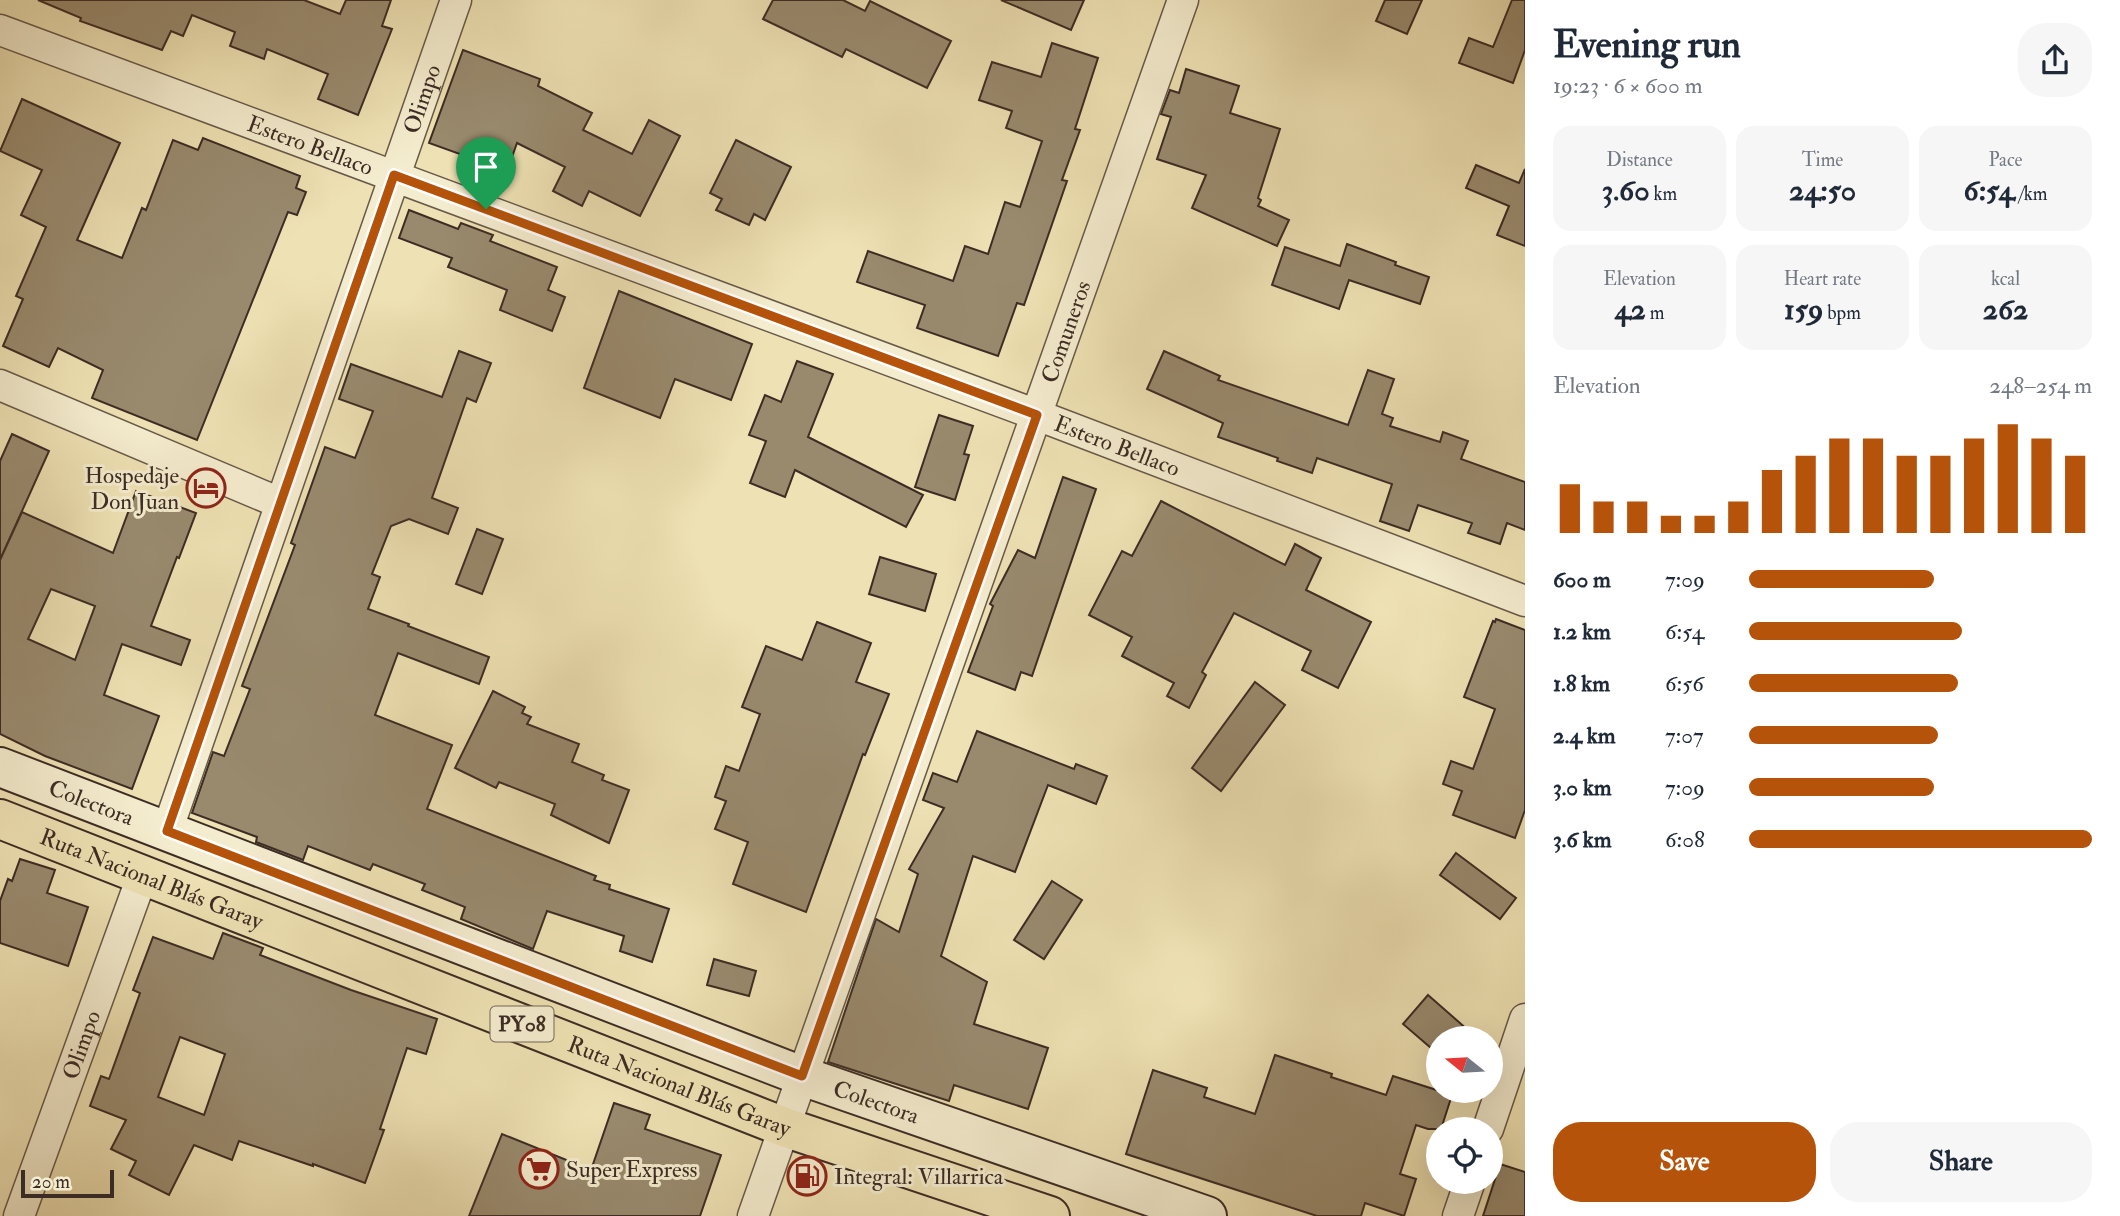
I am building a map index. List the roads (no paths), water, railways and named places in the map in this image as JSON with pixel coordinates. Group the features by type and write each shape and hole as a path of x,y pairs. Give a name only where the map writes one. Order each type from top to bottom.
{"highway":[{"name":"Ruta Nacional Blás Garay","path":"0,819 784,1127 1050,1216"}],"main road":[{"name":"Colectora","path":"0,767 802,1076 1207,1216"}],"street":[{"name":"Olimpo","path":"167,831 456,0"},
{"name":"Comuneros","path":"753,1216 1183,0"},
{"name":"Estero Bellaco","path":"0,30 1037,415 1525,601"},
{"path":"0,385 280,503"},
{"name":"Olimpo","path":"19,1216 143,874"},
{"path":"1492,1117 1525,1019"},
{"path":"1458,1216 1466,1194"}],"place":[{"name":"Hospedaje Don Juan","path":"206,488"},
{"name":"Super Express","path":"539,1169"},
{"name":"Integral: Villarrica","path":"807,1176"}]}
